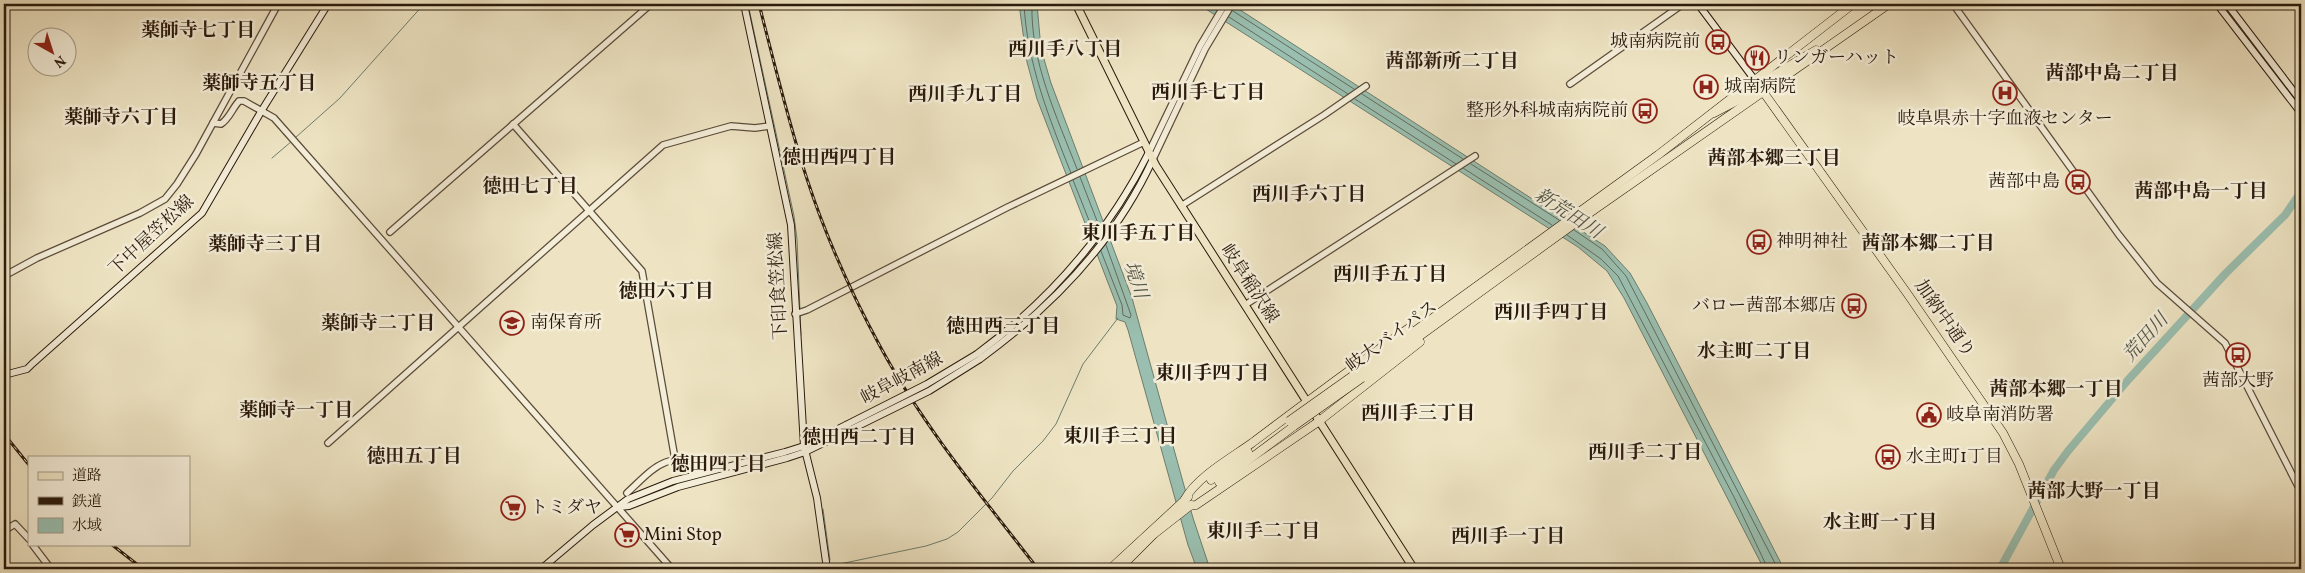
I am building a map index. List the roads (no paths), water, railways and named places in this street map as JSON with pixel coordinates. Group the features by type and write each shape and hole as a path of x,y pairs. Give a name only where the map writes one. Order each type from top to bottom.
{"highway":[{"name":"岐大バイパス","path":"1110,569 1217,476 1452,308 1658,154 1853,4"},
{"name":"岐大バイパス","path":"1452,308 1764,93 1889,4"},
{"path":"1754,79 1759,81 1767,79 1814,51 1827,48"},
{"name":"加納中通り","path":"1754,79 1873,244 1986,407 2019,464 2061,569"},
{"path":"1708,114 1723,109 1752,93 1764,93"},
{"path":"1187,503 1196,504 1318,422 1446,322 1452,308 1437,309 1345,372 1217,476"},
{"name":"岐大バイパス","path":"1119,569 1153,531"}],"main road":[{"name":"下中屋笠松線","path":"4,375 22,370 32,364 202,213 262,110 328,4"},
{"name":"下印食笠松線","path":"744,4 791,225 804,449 817,498 826,567"},
{"name":"岐阜稲沢線","path":"1076,4 1153,160 1318,422 1414,569"},
{"path":"1698,4 1754,79"},
{"path":"2217,4 2301,113"},
{"path":"2227,4 2301,101"},
{"name":"岐阜岐南線","path":"979,357 1037,306 1089,248 1109,229 1149,152"},
{"name":"岐阜岐南線","path":"541,569 578,537 628,499 673,481 804,449 979,357 1039,313 1092,258 1153,160"}],"street":[{"path":"4,276 57,248 160,203 177,184 213,123 278,4"},
{"path":"390,232 651,4"},
{"path":"1149,152 1225,4"},
{"path":"1153,160 1217,20 1232,4"},
{"path":"1570,84 1683,4"},
{"path":"1953,4 2128,246 2158,283 2186,309 2221,337 2232,353 2301,492"},
{"path":"1182,206 1344,102 1365,86"},
{"path":"213,123 221,124 226,121 239,101 244,101 262,110 279,123 672,569"},
{"path":"512,124 642,271 675,459"},
{"path":"328,443 666,144 732,126 755,128 770,126"},
{"path":"796,313 1144,142"},
{"path":"1245,305 1474,157"},
{"path":"627,493 659,465 675,459 707,463"},
{"path":"4,531 15,524 28,539"},
{"path":"34,546 51,569"}],"water":[{"path":"1019,4 1037,4 1041,49 1051,83 1132,298 1193,518 1210,569 1197,569 1188,545 1128,330 1125,322 1116,319 1117,306 1037,99 1027,62"},
{"path":"1198,4 1231,4 1605,246 1630,273 1647,303 1784,569 1764,569 1624,298 1607,271 1578,247"}],"waterway":[{"path":"295,138 340,98 424,4"},
{"path":"748,4 794,216 797,239 800,310"},
{"path":"272,158 292,141"},
{"name":"荒田川","path":"2000,569 2054,470 2068,451 2128,380 2226,273 2285,215 2301,192"},
{"path":"800,314 801,335"},
{"path":"830,566 926,546 947,539 958,532 992,498 1013,471 1043,441 1056,424 1083,364 1118,318"},
{"path":"823,509 830,560"},
{"path":"817,569 823,568"}],"railway":[{"path":"759,4 787,113 814,201 859,307 898,377 935,434 975,489 1038,569"},
{"path":"4,434 28,464"},
{"path":"114,546 143,569"}],"place":[{"name":"城南病院前","path":"1718,42"},
{"name":"リンガーハット","path":"1757,58"},
{"name":"城南病院","path":"1706,87"},
{"name":"岐阜県赤十字血液センター","path":"2005,93"},
{"name":"整形外科城南病院前","path":"1645,111"},
{"name":"茜部中島","path":"2078,182"},
{"name":"神明神社","path":"1759,242"},
{"name":"バロー茜部本郷店","path":"1854,306"},
{"name":"南保育所","path":"512,323"},
{"name":"茜部大野","path":"2238,355"},
{"name":"岐阜南消防署","path":"1929,415"},
{"name":"水主町1丁目","path":"1888,457"},
{"name":"トミダヤ","path":"513,508"},
{"name":"Mini Stop","path":"627,535"}],"district":[{"name":"薬師寺七丁目","path":"198,31"},
{"name":"西川手八丁目","path":"1065,50"},
{"name":"茜部新所二丁目","path":"1452,62"},
{"name":"茜部中島二丁目","path":"2112,74"},
{"name":"薬師寺五丁目","path":"259,84"},
{"name":"西川手七丁目","path":"1208,93"},
{"name":"西川手九丁目","path":"965,95"},
{"name":"薬師寺六丁目","path":"121,118"},
{"name":"徳田西四丁目","path":"839,158"},
{"name":"茜部本郷三丁目","path":"1774,159"},
{"name":"徳田七丁目","path":"530,187"},
{"name":"茜部中島一丁目","path":"2201,192"},
{"name":"西川手六丁目","path":"1309,195"},
{"name":"東川手五丁目","path":"1138,234"},
{"name":"茜部本郷二丁目","path":"1928,244"},
{"name":"薬師寺三丁目","path":"265,245"},
{"name":"西川手五丁目","path":"1390,275"},
{"name":"徳田六丁目","path":"666,292"},
{"name":"西川手四丁目","path":"1551,313"},
{"name":"薬師寺二丁目","path":"378,324"},
{"name":"徳田西三丁目","path":"1003,327"},
{"name":"水主町二丁目","path":"1754,352"},
{"name":"東川手四丁目","path":"1212,374"},
{"name":"茜部本郷一丁目","path":"2056,390"},
{"name":"薬師寺一丁目","path":"296,411"},
{"name":"西川手三丁目","path":"1418,414"},
{"name":"東川手三丁目","path":"1120,437"},
{"name":"徳田西二丁目","path":"859,438"},
{"name":"西川手二丁目","path":"1645,453"},
{"name":"徳田五丁目","path":"414,457"},
{"name":"徳田四丁目","path":"718,465"},
{"name":"茜部大野一丁目","path":"2094,492"},
{"name":"水主町一丁目","path":"1880,523"},
{"name":"東川手二丁目","path":"1263,532"},
{"name":"西川手一丁目","path":"1508,537"}],"water label":[{"name":"新荒田川","path":"1568,214"},
{"name":"境川","path":"1135,280"}]}
